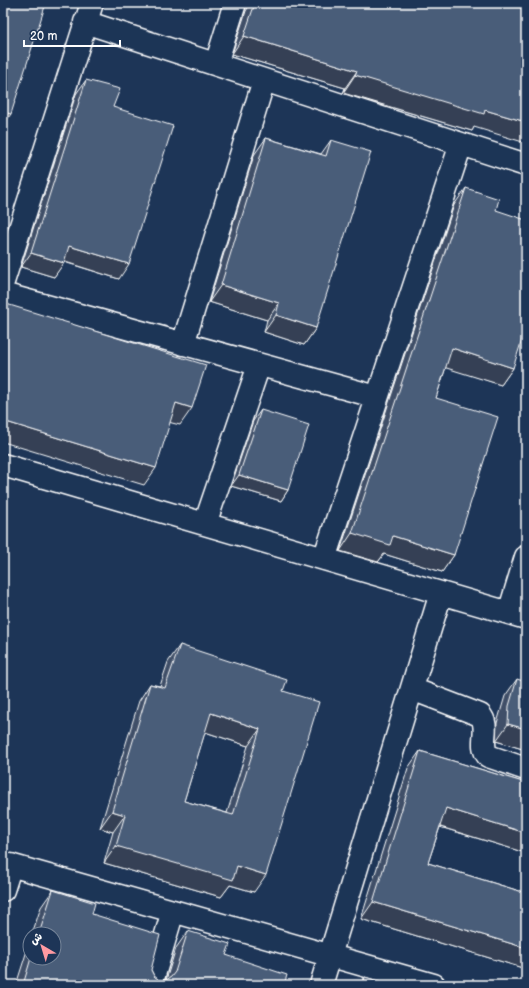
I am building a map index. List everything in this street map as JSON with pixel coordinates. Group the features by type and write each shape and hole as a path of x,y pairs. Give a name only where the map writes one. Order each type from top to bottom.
{"street":[{"path":"216,64 235,3"},
{"path":"3,282 88,12 216,64 526,165"},
{"path":"183,344 264,80"},
{"path":"324,559 461,144"},
{"path":"3,294 378,397"},
{"path":"205,524 260,365"},
{"path":"3,465 518,616 526,557"},
{"path":"321,985 440,593"},
{"path":"412,689 480,715 485,723 484,749 488,756 526,769"},
{"path":"3,890 7,864 434,985"},
{"path":"150,985 173,911"}],"building":[{"path":"3,3 46,3 11,114 3,112"},
{"path":"255,3 518,3 526,5 526,122 485,110 484,114 355,75 357,71 244,36"},
{"path":"86,80 120,89 113,107 173,126 129,264 69,246 64,263 31,253"},
{"path":"266,138 326,156 331,140 371,152 316,328 276,315 279,303 221,285"},
{"path":"466,188 499,199 496,210 526,220 526,327 513,368 452,348 436,398 498,417 454,555 393,536 390,545 352,533"},
{"path":"3,303 206,365 192,408 176,403 156,468 3,421"},
{"path":"261,410 309,425 288,490 239,475"},
{"path":"180,645 287,680 283,691 319,702 266,875 237,866 233,880 116,846 125,815 112,811 150,684 165,688","holes":["211,713 260,729 233,815 184,801"]},
{"path":"517,679 526,682 526,729 508,724 509,706"},
{"path":"420,751 526,783 526,833 446,808 428,863 526,893 526,948 373,902"},
{"path":"53,890 95,903 92,914 160,935 151,970 154,976 159,980 166,980 175,972 188,931 230,944 226,955 287,975 284,985 23,985 29,966 62,966 62,926 42,926"},
{"path":"365,977 392,985 363,985"}]}
